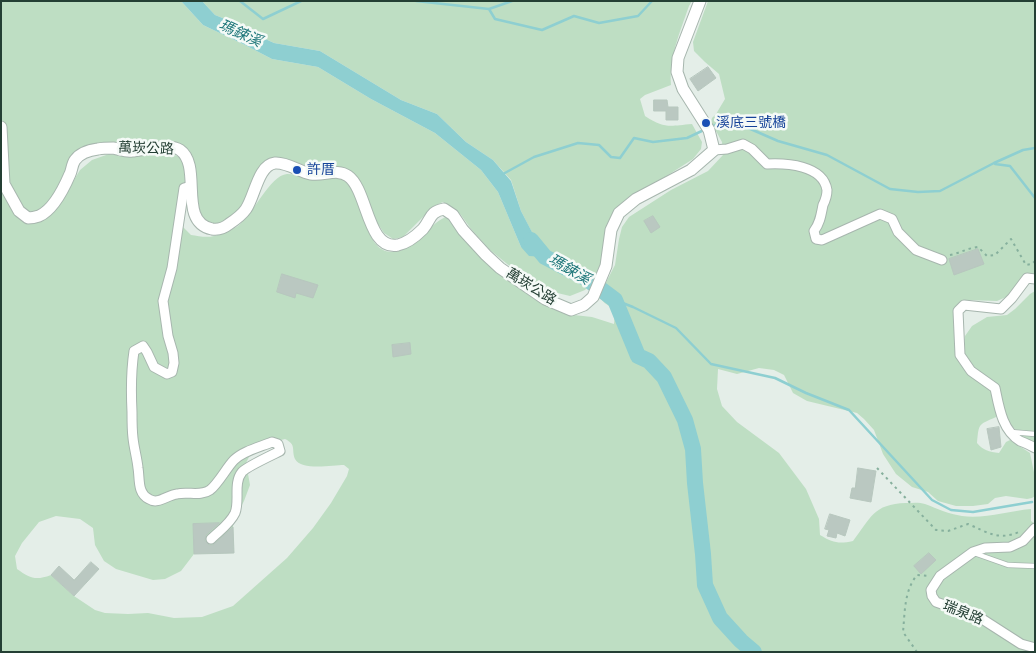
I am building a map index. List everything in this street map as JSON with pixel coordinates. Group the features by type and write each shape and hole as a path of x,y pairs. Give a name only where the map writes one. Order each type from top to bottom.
{"street":[{"path":"700,1 678,58 677,72 683,89 707,127 714,150 727,149 743,144 752,149 767,164 794,165 814,172 823,179 827,191 819,224 814,231 816,239 822,240 880,214 892,218 898,232 916,250 942,260"},
{"name":"萬崁公路","path":"1,128 4,184 19,211 28,218 40,216 53,205 71,173 74,161 83,153 96,149 113,148 130,151 162,147 179,149 187,157 194,213 201,223 210,229 218,230 235,220 246,209 263,170 269,165 276,163 285,164 312,174 337,172 348,176 355,184 366,208 369,221 380,240 388,244 397,245 415,236 424,228 429,218 436,211 444,209 453,215 463,230 500,268 546,300 571,310 584,305 594,297 606,266 611,230 619,213 636,199 691,170 714,150"},
{"path":"191,186 184,188 172,268 163,301 168,336 173,353 174,363 172,372 168,374 154,366 143,346 134,351 132,360 132,437 140,489 150,501 159,501 183,492 199,494 210,490 240,455 272,442 278,444 280,451 242,471 238,480 238,503 235,514 211,539"},
{"path":"1035,279 1027,278 1001,309 964,305 958,311 960,355 971,371 995,388 1001,415 1009,432 1019,440 1035,448"},
{"path":"940,576 972,552 985,548 1010,547 1023,541 1035,528"},
{"name":"瑞泉路","path":"940,576 930,590 936,602 979,617 1021,644 1035,648"}],"lane":[{"path":"1009,432 1035,434"},
{"path":"972,552 1008,565 1035,566"}],"path":[{"path":"942,260 970,248 978,247 987,256 995,255 1011,239 1026,265 1032,264 1035,261"},
{"path":"877,468 936,530 948,531 968,524 1000,537 1010,536 1018,532"},
{"path":"917,652 903,632 907,592 917,575 940,576"}],"green space":[{"path":"1,1 181,1 203,25 272,59 318,67 371,99 435,133 481,170 498,192 521,247 544,256 521,211 511,180 493,160 466,142 437,114 401,100 320,51 274,43 240,25 215,15 202,1 692,1 676,45 672,64 671,85 645,95 640,99 645,116 658,123 672,126 692,124 702,142 701,149 693,159 634,197 603,252 599,273 585,290 570,296 549,291 517,272 490,250 461,215 443,202 434,206 403,237 393,239 384,233 374,218 361,183 352,173 341,167 312,168 291,160 278,158 264,162 242,206 233,215 214,225 203,217 197,206 194,160 185,147 167,144 82,147 75,152 69,161 62,182 49,202 32,212 19,203 14,193 10,182 6,157 4,124 1,118"},
{"path":"708,1 1035,1 1035,274 1027,274 1006,297 997,301 966,300 960,302 953,313 956,357 968,372 992,390 997,414 996,417 983,423 979,428 977,443 986,450 999,453 1006,442 1010,440 1030,453 1035,477 1035,496 1027,499 1006,496 995,498 988,504 973,506 956,506 938,501 928,492 912,487 896,474 883,454 874,430 857,413 807,401 793,393 784,375 774,370 759,368 737,374 718,369 717,389 722,406 737,422 779,453 806,489 819,519 820,535 832,541 840,543 853,541 879,509 895,504 923,503 953,514 971,517 1031,509 1031,521 1035,524 1035,652 1,652 1,186 21,220 31,223 60,203 80,170 92,160 109,154 129,157 171,153 181,158 184,164 186,199 180,224 191,235 208,237 233,229 244,221 268,188 281,176 287,174 306,176 317,180 340,178 350,186 356,197 365,223 377,246 387,251 399,251 413,244 441,219 448,216 540,302 565,314 592,317 614,324 615,317 612,309 599,296 615,265 622,227 629,217 671,190 708,171 723,155 722,142 711,122 725,99 719,74 694,51 693,42","holes":["285,439 291,443 295,459 298,463 310,466 344,465 349,469 347,476 313,528 287,558 233,606 202,617 174,618 148,613 105,613 95,610 74,596 51,575 33,578 17,569 15,556 22,543 39,522 56,516 80,519 93,528 95,545 104,561 116,569 153,580 165,579 181,571 194,554 234,553 233,523 250,485 246,463 250,455 269,443"]},
{"path":"1035,291 1035,443 1024,438 1011,425 999,390 979,373 965,355 964,346 965,336 972,326 987,317 1007,315"}],"water":[{"name":"瑪鋉溪","path":"181,1 202,1 215,15 240,25 274,43 320,51 401,100 437,114 466,142 493,160 511,181 521,211 545,257 529,256 521,247 498,192 481,170 435,133 371,99 318,67 272,59 203,25"}],"building":[{"path":"708,67 716,78 698,91 690,79"},
{"path":"654,100 667,100 668,107 678,107 678,120 666,120 666,111 654,111"},
{"path":"653,216 660,227 651,233 644,221"},
{"path":"978,249 984,264 954,275 949,259"},
{"path":"282,274 318,285 313,298 296,293 295,298 277,292"},
{"path":"410,343 411,354 393,357 392,345"},
{"path":"999,427 1001,447 991,450 987,429"},
{"path":"858,468 876,471 871,502 850,498 852,488 855,488"},
{"path":"830,514 850,520 845,536 837,533 836,538 827,536 829,530 825,529"},
{"path":"219,523 206,535 205,541 209,545 213,545 233,527 234,553 194,554 193,524"},
{"path":"929,553 936,560 921,574 914,566"},
{"path":"91,562 99,569 74,596 51,575 59,566 74,580"}],"waterway":[{"path":"240,1 263,19 301,1"},
{"path":"416,1 489,9 495,19 542,30 574,16 599,23 638,16 652,1"},
{"path":"489,9 512,1"},
{"path":"711,127 717,124 739,124 778,141 827,155 890,189 918,192 940,191 994,163 1023,150 1035,148"},
{"path":"503,174 534,157 578,143 599,145 611,157 620,158 634,138 653,142 687,138 706,129"},
{"path":"995,164 1010,166 1035,198"},
{"name":"瑪鋉溪","path":"531,240 545,257 587,279 615,300 638,356 649,361 664,377 685,420 693,449 705,585 720,618 754,652"},
{"path":"615,300 676,328 711,364 775,378 849,410 932,500 951,510 973,512 1032,502"}],"place":[{"name":"溪底三號橋","path":"706,123"},
{"name":"許厝","path":"297,170"}]}
